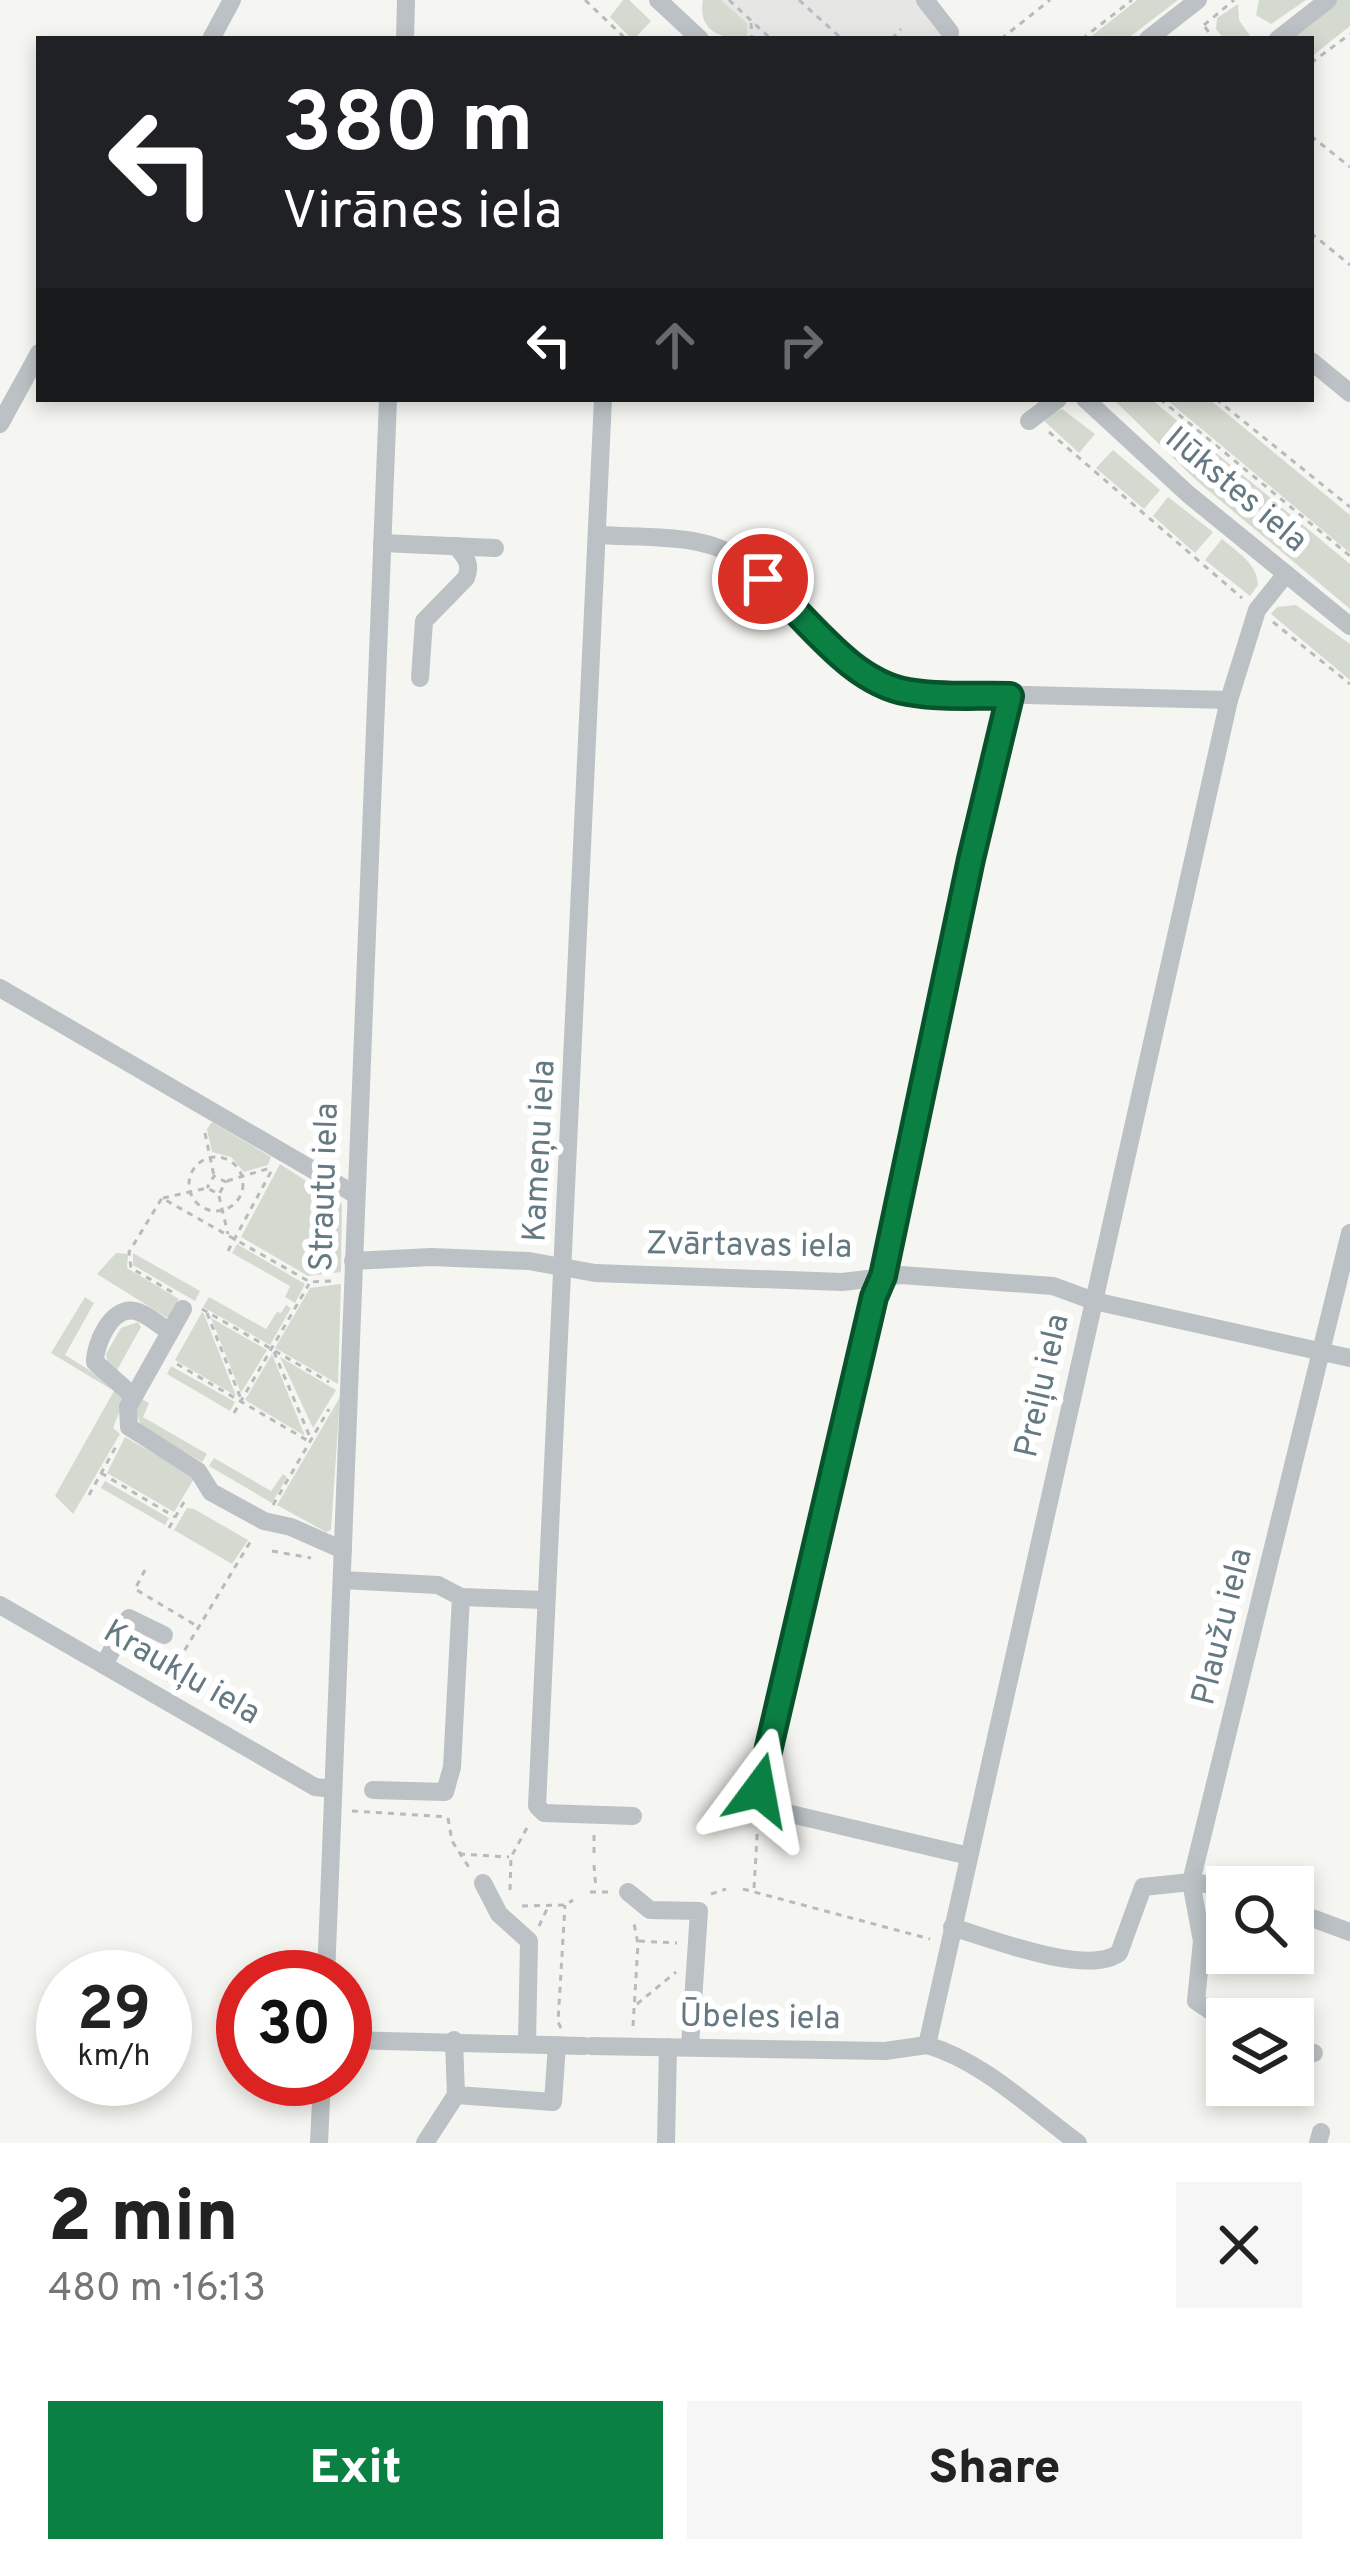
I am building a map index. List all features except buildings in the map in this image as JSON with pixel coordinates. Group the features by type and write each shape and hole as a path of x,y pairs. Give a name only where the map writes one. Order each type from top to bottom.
{"street":[{"path":"213,36 232,0"},
{"path":"405,36 406,0"},
{"path":"658,0 697,36"},
{"path":"675,16 689,0"},
{"path":"925,0 950,32"},
{"path":"1281,36 1328,0"},
{"path":"1153,36 1197,8"},
{"path":"0,424 36,358"},
{"path":"1314,364 1343,388 1350,366"},
{"name":"Strautu iela","path":"327,1950 345,1391 388,402"},
{"name":"Kameņu iela","path":"603,402 537,1806 544,1813 633,1816"},
{"path":"1031,420 1054,402"},
{"name":"Ilūkstes iela","path":"1088,402 1188,494 1350,626"},
{"path":"599,535 697,542 735,556 876,682 914,693 1228,700"},
{"path":"382,543 495,548"},
{"path":"421,678 424,621 470,569 456,546"},
{"name":"Preiļu iela","path":"927,2045 1228,700 1257,610 1286,574"},
{"path":"968,1856 774,1810 761,1800 759,1790 874,1297 883,1276 1010,696"},
{"path":"0,988 356,1195"},
{"name":"Plaužu iela","path":"1206,2008 1196,2001 1202,1941 1191,1882 1350,1233"},
{"name":"Zvārtavas iela","path":"353,1270 431,1257 566,1265 595,1273 842,1282 883,1276 1052,1286 1094,1300 1350,1358"},
{"path":"182,1304 128,1407 129,1427 198,1471 212,1492 264,1521 291,1527 342,1565 438,1585 461,1597 544,1600"},
{"path":"133,1396 95,1362 95,1348 122,1311 136,1311 170,1332"},
{"path":"373,1790 446,1792 452,1767 461,1597"},
{"name":"Kraukļu iela","path":"0,1606 315,1787 333,1789"},
{"path":"104,1664 129,1618 164,1636"},
{"path":"483,1883 491,1904 529,1941 527,2044"},
{"path":"950,1935 1076,1960 1104,1961 1119,1953 1143,1887 1206,1884"},
{"path":"628,1892 650,1910 699,1911 690,2047"},
{"path":"1314,1919 1350,1932"},
{"name":"Ūbeles iela","path":"372,2040 885,2051 927,2045"},
{"path":"425,2143 456,2095 454,2040"},
{"path":"456,2095 554,2102 575,2042"},
{"path":"927,2045 969,2062 1078,2143"},
{"path":"666,2143 668,2047"},
{"path":"319,2143 321,2106"}],"path":[{"path":"585,0 623,36"},
{"path":"729,0 768,36"},
{"path":"799,0 839,36"},
{"path":"1005,36 1050,0"},
{"path":"1086,36 1132,0"},
{"path":"1204,25 1234,0"},
{"path":"1197,8 1212,36"},
{"path":"751,21 752,36"},
{"path":"895,36 901,29"},
{"path":"1314,62 1350,34"},
{"path":"1314,138 1350,167"},
{"path":"1314,236 1350,266"},
{"path":"1164,402 1350,556"},
{"path":"1220,402 1350,507"},
{"path":"1031,420 1350,684"},
{"path":"199,1101 214,1176 207,1188"},
{"path":"210,1157 233,1163 242,1177 237,1200 222,1210 202,1207 190,1192 191,1172 210,1157"},
{"path":"228,1235 219,1194 226,1182 274,1167 228,1250"},
{"path":"214,1176 226,1182"},
{"path":"182,1304 131,1268 130,1252 162,1198 207,1188 219,1194"},
{"path":"162,1198 310,1282"},
{"path":"234,1413 310,1282 353,1270"},
{"path":"205,1294 199,1307 206,1312 345,1391 272,1506"},
{"path":"286,1300 296,1306"},
{"path":"206,1312 241,1401"},
{"path":"272,1350 310,1442"},
{"path":"170,1361 310,1442"},
{"path":"89,1495 129,1427"},
{"path":"101,1473 175,1517"},
{"path":"169,1528 184,1500"},
{"path":"158,1695 252,1539"},
{"path":"272,1551 342,1565"},
{"path":"145,1570 135,1589 197,1626"},
{"path":"446,1792 459,1854 483,1883"},
{"path":"353,1810 448,1817"},
{"path":"754,1890 757,1821 774,1810"},
{"path":"594,1815 594,1857"},
{"path":"534,1822 511,1857 510,1906 565,1905 573,1900"},
{"path":"521,1836 522,1848"},
{"path":"459,1854 511,1857"},
{"path":"594,1865 596,1891"},
{"path":"742,1889 950,1935"},
{"path":"628,1892 637,1941 633,2034"},
{"path":"565,1905 558,2022 575,2042"},
{"path":"538,1928 546,1928"},
{"path":"637,1941 680,1943 680,1956"},
{"path":"634,2006 679,1970"}],"shaded area":[{"path":"623,0 629,0 651,21 637,36 629,36 610,17"},
{"path":"703,0 721,0 747,23 747,36 713,31 702,11"},
{"path":"721,0 932,0 962,36 747,36 747,23"},
{"path":"1137,0 1178,0 1131,36 1092,36"},
{"path":"1259,0 1306,0 1271,24 1256,15"},
{"path":"1337,0 1350,0 1350,26 1314,55 1314,36 1290,36"},
{"path":"1238,4 1239,20 1250,36 1222,36 1216,29 1217,18"},
{"path":"1116,402 1155,402 1350,564 1350,609 1197,481"},
{"path":"1169,402 1213,402 1350,515 1350,553"},
{"path":"1062,409 1095,434 1079,453 1042,419"},
{"path":"1113,450 1160,490 1144,509 1096,468"},
{"path":"1168,497 1213,532 1195,553 1153,516"},
{"path":"1222,539 1254,570 1258,585 1250,596 1205,560"},
{"path":"1296,605 1350,644 1350,680 1271,614 1277,607"},
{"path":"212,1122 271,1157 268,1165 244,1172 231,1157 212,1152 207,1129"},
{"path":"280,1164 342,1204 341,1272 308,1276 241,1237"},
{"path":"237,1244 305,1284 295,1303 285,1297 290,1286 232,1253"},
{"path":"116,1253 128,1254 127,1268 179,1299 169,1319 97,1274"},
{"path":"133,1253 200,1291 195,1301 133,1265"},
{"path":"341,1284 338,1384 275,1348 310,1288"},
{"path":"85,1297 94,1303 65,1355 115,1386 124,1400 113,1428 120,1434 73,1514 55,1496 114,1391 51,1353"},
{"path":"209,1297 266,1329 277,1312 286,1305 291,1308 270,1345 203,1307"},
{"path":"204,1314 236,1396 175,1360"},
{"path":"211,1318 267,1350 241,1393"},
{"path":"138,1322 141,1327 117,1370 108,1365 106,1354 121,1328"},
{"path":"272,1354 305,1436 245,1400"},
{"path":"280,1357 336,1390 313,1428"},
{"path":"171,1366 235,1402 230,1411 167,1374"},
{"path":"340,1397 331,1530 326,1532 277,1505"},
{"path":"142,1399 149,1403 143,1417 207,1454 202,1462 141,1427 136,1410"},
{"path":"125,1437 195,1477 174,1512 107,1473"},
{"path":"214,1458 271,1491 283,1474 287,1477 272,1503 209,1466"},
{"path":"105,1481 169,1518 165,1525 101,1488"},
{"path":"187,1508 248,1540 232,1564 174,1530"}],"route":[{"path":"759,1790 874,1297 883,1276 1010,696 904,692 876,682 763,579"}]}
